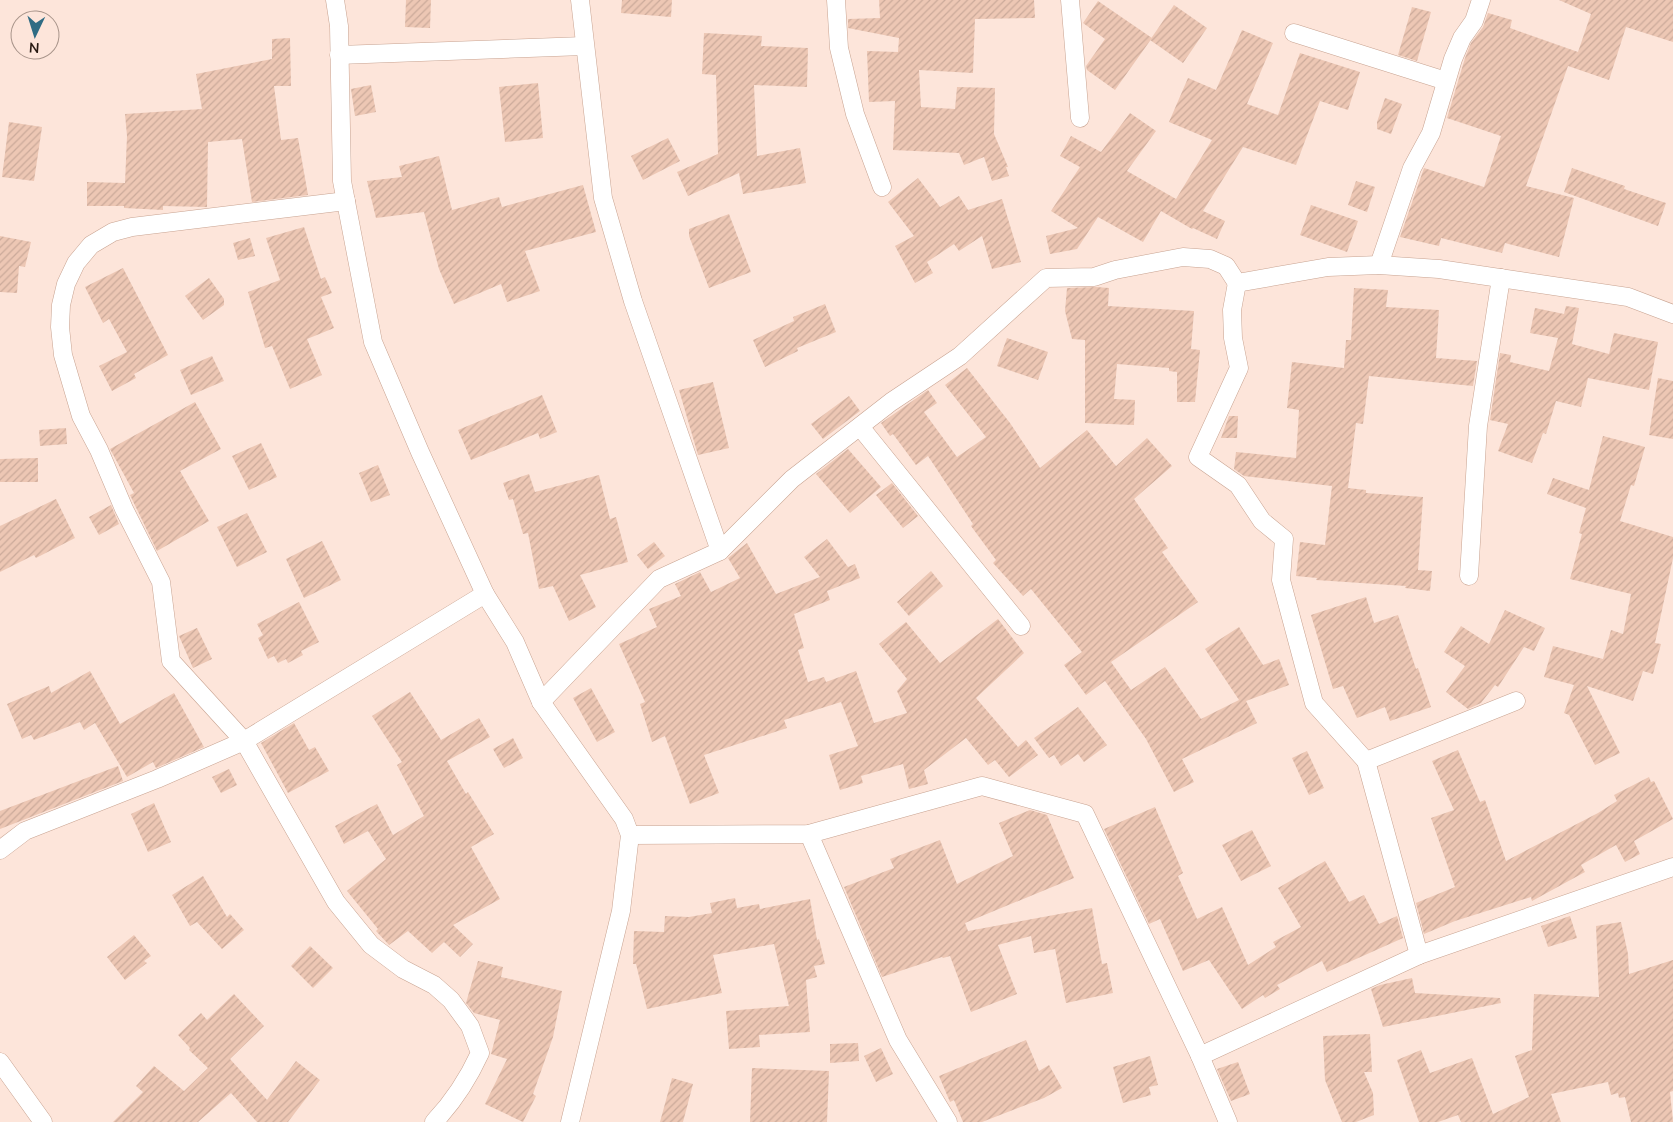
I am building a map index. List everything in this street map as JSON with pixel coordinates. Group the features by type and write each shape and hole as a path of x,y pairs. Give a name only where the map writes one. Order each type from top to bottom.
{"street":[{"path":"335,0 340,55 342,180 373,342 420,452 486,594 515,642 541,702 624,819 630,834 621,911 570,1122"},
{"path":"580,0 584,46 604,198 633,301 720,551"},
{"path":"836,0 839,48 855,114 882,187"},
{"path":"1070,0 1080,118"},
{"path":"1379,265 1412,168 1431,133 1453,59 1462,38 1474,21 1481,0"},
{"path":"1294,33 1446,81"},
{"path":"340,55 584,46"},
{"path":"346,201 132,227 113,232 91,245 76,263 66,284 61,305 60,327 71,385 81,416 99,450 124,509 160,582 171,661 244,741 336,902 371,945 403,969 434,985 451,1000 470,1026 480,1053 451,1105 434,1122"},
{"path":"541,702 660,579 720,551 792,479 861,428 891,402 960,356 1046,278 1094,277 1124,268 1183,257 1210,259 1226,266 1237,283 1232,310 1233,338 1239,368 1198,457 1238,485 1262,521 1284,539 1281,580 1314,703 1366,761 1419,955"},
{"path":"1237,283 1328,267 1379,265 1439,269 1628,297 1673,314"},
{"path":"1469,576 1478,426 1500,278"},
{"path":"861,428 1021,626"},
{"path":"0,850 26,832 244,741 486,594"},
{"path":"1366,761 1516,701"},
{"path":"630,834 809,834 982,786 1085,814 1200,1056 1228,1122"},
{"path":"809,834 898,1040 948,1122"},
{"path":"1200,1056 1419,955 1673,867"},
{"path":"0,1062 43,1122"}],"building":[{"path":"406,0 431,0 430,28 405,27"},
{"path":"622,0 672,0 671,17 621,13"},
{"path":"879,0 1034,0 1035,18 975,19 973,73 919,70 921,107 955,109 957,87 995,88 994,134 1008,167 1006,167 1009,176 992,181 984,157 964,165 959,153 893,150 895,101 869,102 867,51 898,52 899,38 848,28 848,19 880,18"},
{"path":"1559,0 1673,0 1673,42 1626,27 1609,80 1568,66 1526,186 1574,198 1559,257 1505,243 1502,253 1441,238 1439,246 1400,237 1424,168 1484,187 1501,136 1447,118 1465,58 1471,43 1483,27 1488,13 1512,20 1510,28 1578,52 1591,14"},
{"path":"1098,1 1152,38 1115,90 1087,70 1086,66 1105,39 1083,23"},
{"path":"1174,5 1207,28 1183,63 1150,40"},
{"path":"1412,7 1431,12 1417,61 1398,55"},
{"path":"1242,30 1273,43 1247,104 1278,115 1300,53 1360,72 1348,110 1320,101 1296,165 1243,147 1203,211 1225,221 1217,239 1192,229 1161,211 1143,242 1098,217 1077,249 1050,254 1046,236 1078,228 1051,211 1080,167 1060,156 1071,136 1101,152 1130,113 1156,131 1127,171 1176,199 1212,140 1169,122 1188,78 1216,90"},
{"path":"704,33 762,36 761,46 808,48 807,87 754,85 757,156 800,148 806,183 743,194 739,173 688,196 677,172 718,154 716,75 702,74"},
{"path":"290,38 291,86 274,86 281,140 298,138 308,195 252,202 242,139 208,142 207,207 163,206 163,210 124,208 124,206 87,206 87,182 125,183 127,136 125,114 202,109 196,74 272,59 272,39"},
{"path":"538,83 543,138 505,142 499,87"},
{"path":"371,85 376,112 355,116 351,89"},
{"path":"1385,98 1402,104 1391,134 1377,129 1377,122"},
{"path":"9,122 42,127 34,181 2,177"},
{"path":"668,138 680,161 643,180 631,156"},
{"path":"439,156 452,210 499,197 502,207 583,185 596,232 525,251 540,291 507,302 501,284 454,304 439,269 424,212 376,218 367,181 402,177 399,166"},
{"path":"1572,168 1625,186 1624,189 1666,203 1658,226 1564,192"},
{"path":"918,178 940,207 959,196 968,210 1002,199 1021,262 992,269 982,236 959,251 954,244 927,262 933,273 915,283 895,246 914,236 888,202"},
{"path":"1356,181 1375,187 1367,212 1348,205"},
{"path":"1311,205 1358,221 1347,252 1300,235"},
{"path":"729,214 751,272 709,288 689,236 689,229"},
{"path":"304,227 321,279 325,277 332,293 321,297 334,328 307,339 322,375 290,389 272,346 265,348 248,292 280,280 266,238"},
{"path":"0,236 31,242 25,267 19,266 17,293 0,292"},
{"path":"250,238 255,256 238,260 233,243"},
{"path":"123,268 168,355 134,374 136,378 112,391 99,366 127,352 109,319 103,323 85,287"},
{"path":"209,278 224,299 224,305 203,320 185,296"},
{"path":"1067,288 1109,288 1108,306 1194,311 1191,349 1200,350 1195,402 1177,402 1177,372 1169,371 1169,368 1117,364 1114,399 1135,400 1134,425 1085,423 1085,340 1072,339 1065,311"},
{"path":"1354,288 1388,290 1386,307 1439,310 1436,358 1477,361 1473,386 1369,376 1363,424 1356,423 1348,488 1366,490 1366,493 1423,497 1418,570 1432,571 1430,591 1405,588 1406,586 1316,580 1317,578 1296,576 1300,542 1325,545 1332,486 1244,476 1234,469 1236,452 1296,458 1299,410 1287,408 1292,362 1344,368 1346,340 1351,340"},
{"path":"825,304 836,332 797,348 798,351 765,367 753,340 794,321 793,317"},
{"path":"1566,306 1579,308 1572,344 1609,354 1614,333 1658,342 1649,390 1588,378 1581,407 1556,401 1546,434 1543,433 1532,463 1498,451 1508,424 1490,420 1500,353 1511,355 1510,362 1549,371 1558,338 1530,333 1535,308 1564,314"},
{"path":"1007,338 1048,352 1038,380 997,366"},
{"path":"212,356 224,381 191,395 180,370"},
{"path":"967,368 1010,423 1040,468 1087,430 1116,466 1147,438 1172,466 1134,499 1168,548 1162,552 1198,602 1111,662 1131,690 1165,667 1201,719 1239,700 1205,649 1239,627 1263,665 1279,659 1289,685 1246,701 1257,723 1182,759 1194,782 1174,792 1146,739 1105,681 1086,695 1064,665 1082,652 1031,589 1023,596 993,563 996,560 971,526 973,524 928,456 916,465 893,434 890,436 881,423 928,390 937,403 924,412 957,457 986,437 945,385"},
{"path":"1658,378 1673,381 1673,439 1649,435"},
{"path":"713,382 729,448 698,455 679,390"},
{"path":"542,395 557,432 540,439 538,433 471,460 458,430"},
{"path":"849,396 860,411 823,439 811,424"},
{"path":"195,402 221,449 180,471 209,521 157,551 130,495 134,493 110,449"},
{"path":"1229,416 1238,416 1237,438 1221,438"},
{"path":"66,428 67,444 40,446 39,430"},
{"path":"1603,436 1645,447 1634,486 1631,485 1620,521 1673,537 1673,558 1655,643 1661,644 1653,674 1643,671 1633,701 1587,686 1620,753 1595,765 1569,715 1564,713 1574,685 1544,677 1553,646 1603,659 1611,630 1623,634 1631,594 1570,579 1582,534 1579,533 1586,508 1547,494 1553,478 1589,490"},
{"path":"261,443 277,477 249,490 232,456"},
{"path":"848,449 881,487 850,513 816,474"},
{"path":"38,458 38,482 0,482 0,459"},
{"path":"378,465 390,495 371,502 359,473"},
{"path":"529,474 535,492 599,475 610,519 616,517 628,562 580,575 596,607 569,621 553,586 539,589 528,533 523,534 513,499 509,500 503,483"},
{"path":"892,483 918,516 903,528 876,495"},
{"path":"56,499 75,538 36,558 34,555 0,572 0,526"},
{"path":"111,505 119,524 99,535 89,517"},
{"path":"247,513 267,552 237,567 217,527"},
{"path":"827,539 848,567 855,564 860,578 827,591 830,600 794,614 804,648 798,650 808,682 824,677 826,682 856,671 874,723 907,713 897,691 907,679 879,644 906,622 940,663 998,619 1024,653 976,698 1018,747 1026,740 1038,755 1009,777 995,760 988,765 966,738 924,770 928,784 909,789 903,764 861,776 863,783 840,790 829,755 858,746 841,702 784,720 787,728 704,755 719,793 690,804 665,736 652,742 640,704 645,702 619,644 657,627 649,609 681,596 675,584 700,572 711,592 740,578 728,558 747,543 776,594 820,577 804,557"},
{"path":"322,541 341,580 304,598 286,559"},
{"path":"654,542 665,556 648,569 637,555"},
{"path":"931,571 943,586 909,616 897,602"},
{"path":"1366,597 1374,623 1398,615 1431,707 1390,721 1385,707 1357,718 1343,686 1333,689 1311,615"},
{"path":"299,602 319,642 301,651 303,655 288,663 286,659 278,663 274,656 268,659 258,638 263,635 257,624"},
{"path":"1505,610 1545,628 1534,651 1524,647 1498,687 1495,685 1481,703 1468,709 1446,692 1465,666 1444,652 1461,626 1489,644"},
{"path":"197,628 212,659 193,668 179,636"},
{"path":"90,671 120,724 174,693 204,747 156,768 153,762 127,777 95,723 84,730 80,722 34,740 31,735 22,739 7,704 49,686 51,693"},
{"path":"591,688 615,732 597,742 573,698"},
{"path":"410,692 441,740 479,718 490,737 447,761 466,794 468,792 494,834 471,847 500,899 453,925 473,944 460,957 444,942 432,953 408,931 389,945 376,931 378,929 347,891 386,859 368,831 344,844 335,826 377,804 393,835 424,816 397,765 402,762 372,716"},
{"path":"1078,707 1107,745 1084,762 1078,754 1061,766 1054,755 1049,758 1034,738"},
{"path":"294,723 309,750 315,747 329,771 288,793 261,743"},
{"path":"513,738 523,758 504,768 493,749"},
{"path":"1458,750 1480,802 1485,800 1506,861 1598,813 1617,801 1614,795 1649,777 1651,782 1654,781 1673,819 1634,841 1640,854 1625,862 1616,845 1581,865 1585,872 1532,901 1531,897 1455,921 1424,934 1416,903 1455,887 1431,818 1454,810 1432,761"},
{"path":"1307,751 1324,788 1309,795 1292,758"},
{"path":"118,766 123,781 0,829 0,811"},
{"path":"229,769 237,785 221,793 212,777"},
{"path":"154,803 171,842 148,852 131,814"},
{"path":"1155,807 1183,873 1178,876 1197,919 1222,907 1248,965 1276,947 1273,942 1301,927 1278,888 1325,861 1349,902 1364,895 1379,924 1397,916 1403,938 1327,972 1322,961 1277,985 1280,989 1265,998 1263,995 1242,1009 1209,960 1183,971 1160,919 1149,924 1104,829"},
{"path":"1030,810 1047,815 1074,878 965,923 968,931 1092,908 1102,964 1107,963 1113,993 1066,1003 1055,949 1034,953 1031,936 998,945 1017,994 971,1012 950,956 882,977 844,887 894,868 890,859 940,840 957,884 1013,856 999,823"},
{"path":"1252,830 1271,866 1241,881 1222,845"},
{"path":"203,876 227,917 230,914 244,930 222,949 197,922 190,926 172,895"},
{"path":"735,898 737,908 759,904 760,909 810,899 817,940 819,939 825,964 814,966 817,977 806,980 810,1032 759,1035 760,1047 729,1049 726,1011 789,1006 774,944 713,955 722,993 647,1009 636,964 633,964 634,931 664,932 665,916 689,917 712,913 710,903"},
{"path":"1570,916 1577,938 1548,947 1541,926"},
{"path":"1621,922 1628,954 1629,974 1673,960 1673,1091 1670,1092 1673,1122 1631,1122 1625,1097 1619,1098 1618,1093 1611,1095 1608,1082 1551,1094 1561,1122 1461,1122 1458,1115 1438,1122 1419,1122 1397,1060 1421,1050 1430,1073 1472,1058 1493,1114 1529,1097 1515,1056 1532,1050 1534,994 1599,997 1596,926"},
{"path":"134,935 151,956 144,961 147,963 125,980 107,957"},
{"path":"310,946 333,968 313,988 291,966"},
{"path":"478,961 503,967 501,977 562,991 553,1037 533,1094 536,1096 523,1122 485,1104 507,1059 491,1054 500,1020 474,1013 466,1003"},
{"path":"1412,978 1415,993 1500,998 1501,1003 1383,1027 1371,989 1380,985"},
{"path":"234,994 264,1026 230,1059 267,1100 296,1061 320,1080 288,1122 257,1122 231,1093 198,1122 113,1122 143,1092 136,1086 154,1066 184,1091 208,1068 189,1050 190,1048 178,1035 201,1013 207,1020"},
{"path":"1370,1034 1372,1072 1364,1072 1373,1093 1374,1115 1356,1122 1342,1122 1325,1080 1323,1036"},
{"path":"1026,1040 1039,1071 1049,1065 1062,1088 1044,1098 982,1122 963,1122 954,1100 950,1102 939,1076"},
{"path":"858,1043 859,1061 830,1063 830,1044"},
{"path":"881,1048 893,1074 876,1082 864,1056"},
{"path":"1150,1056 1158,1085 1149,1087 1151,1095 1123,1103 1113,1067"},
{"path":"1238,1062 1250,1094 1231,1101 1217,1069"},
{"path":"752,1068 829,1071 827,1122 750,1122"},
{"path":"672,1078 693,1084 683,1122 660,1122"}]}
